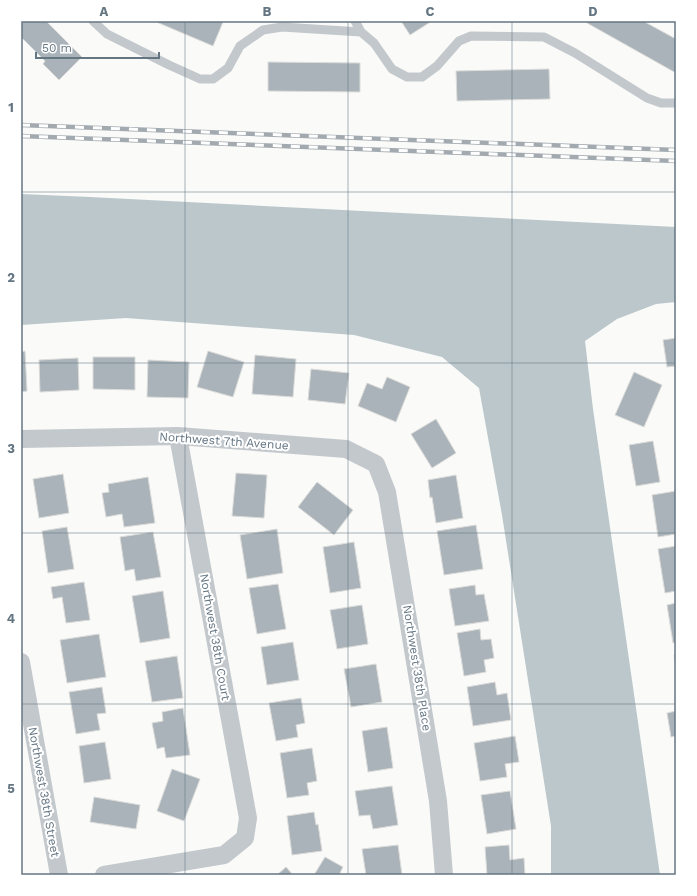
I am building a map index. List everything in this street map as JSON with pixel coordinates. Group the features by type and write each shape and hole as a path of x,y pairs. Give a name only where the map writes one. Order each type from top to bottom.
{"street":[{"name":"Northwest 7th Avenue","path":"21,439 178,436 346,449 376,464"},
{"name":"Northwest 38th Court","path":"104,875 224,855 245,838 248,818 178,436"},
{"name":"Northwest 38th Place","path":"376,464 387,492 419,680 438,801 444,875"},
{"name":"Northwest 38th Street","path":"21,662 59,875"}],"lane":[{"path":"93,21 107,34 200,79 213,79 223,72 228,68 240,46 263,30 282,27 361,32"},
{"path":"273,28 281,21"},
{"path":"355,21 361,32 374,43 392,69 407,77 422,77 437,66 459,41 471,36 544,37 575,53 647,98 661,103 676,103"}],"shaded area":[{"path":"21,194 676,227 676,302 656,304 617,319 585,341 593,409 660,875 551,875 551,826 502,515 479,388 442,357 354,335 126,318 21,325"}],"building":[{"path":"21,21 46,21 82,57 59,80 43,64 45,61 21,37"},
{"path":"154,21 220,21 223,22 213,46"},
{"path":"401,21 432,21 410,35"},
{"path":"587,21 643,21 676,39 676,73 587,23"},
{"path":"268,62 360,63 360,92 268,91"},
{"path":"549,69 550,99 457,101 456,71"},
{"path":"676,338 676,366 667,367 663,340"},
{"path":"25,351 27,391 21,392 21,352"},
{"path":"208,351 244,362 233,397 197,387"},
{"path":"255,355 296,359 293,397 252,394"},
{"path":"93,357 135,357 135,390 93,389"},
{"path":"78,358 79,390 40,392 39,360"},
{"path":"148,360 189,362 188,398 147,397"},
{"path":"311,369 349,373 345,404 308,400"},
{"path":"634,372 662,385 644,427 615,415"},
{"path":"387,377 410,387 396,422 358,406 367,383 382,389"},
{"path":"436,419 456,453 432,468 411,434"},
{"path":"653,441 660,482 636,486 629,445"},
{"path":"236,473 267,475 264,518 232,516"},
{"path":"63,474 69,513 39,518 33,479"},
{"path":"456,475 463,518 436,523 432,497 430,498 428,480"},
{"path":"148,477 155,523 124,527 122,514 106,517 102,493 109,492 108,484"},
{"path":"317,482 353,510 334,535 298,507"},
{"path":"676,491 676,534 658,537 652,495"},
{"path":"476,525 483,569 444,575 437,531"},
{"path":"67,527 74,569 48,573 42,531"},
{"path":"277,529 283,573 247,579 240,535"},
{"path":"153,532 161,577 136,581 134,569 125,571 120,537"},
{"path":"354,542 361,588 330,593 323,547"},
{"path":"676,546 676,591 665,593 658,549"},
{"path":"84,582 90,620 66,623 62,597 53,599 51,587"},
{"path":"278,584 286,629 257,634 249,588"},
{"path":"475,585 476,595 484,594 489,621 455,626 449,589"},
{"path":"163,591 170,638 140,643 132,596"},
{"path":"676,603 676,642 673,643 667,605"},
{"path":"362,605 368,644 337,649 330,610"},
{"path":"480,629 481,640 491,639 494,658 484,660 486,672 464,676 457,633"},
{"path":"99,634 106,677 67,683 60,640"},
{"path":"293,642 299,680 267,685 261,647"},
{"path":"676,654 676,669 674,655"},
{"path":"177,656 183,698 152,702 145,661"},
{"path":"376,664 382,702 351,707 344,669"},
{"path":"495,682 497,695 507,693 511,720 473,726 467,687"},
{"path":"102,687 106,713 97,714 100,730 76,734 69,692"},
{"path":"301,698 305,723 296,725 298,737 276,741 269,703"},
{"path":"183,708 190,755 166,758 164,747 157,749 152,723 163,721 162,712"},
{"path":"676,711 676,736 671,737 667,713"},
{"path":"387,727 393,768 368,772 362,731"},
{"path":"515,736 519,762 505,764 507,777 480,781 474,743"},
{"path":"105,742 111,779 84,783 79,746"},
{"path":"312,748 317,781 307,783 309,795 287,798 280,753"},
{"path":"172,769 200,779 184,821 157,811"},
{"path":"392,786 398,825 373,829 370,815 359,816 355,791"},
{"path":"510,791 516,829 487,834 481,795"},
{"path":"94,797 140,805 136,829 90,822"},
{"path":"314,812 316,825 318,824 322,851 292,855 287,816"},
{"path":"398,845 402,875 366,875 362,849"},
{"path":"509,845 510,860 524,858 525,875 487,875 485,847"},
{"path":"325,857 343,867 339,875 314,875"},
{"path":"286,867 293,875 277,875"}],"railway":[{"path":"21,125 676,150"},
{"path":"21,136 676,161"}]}
